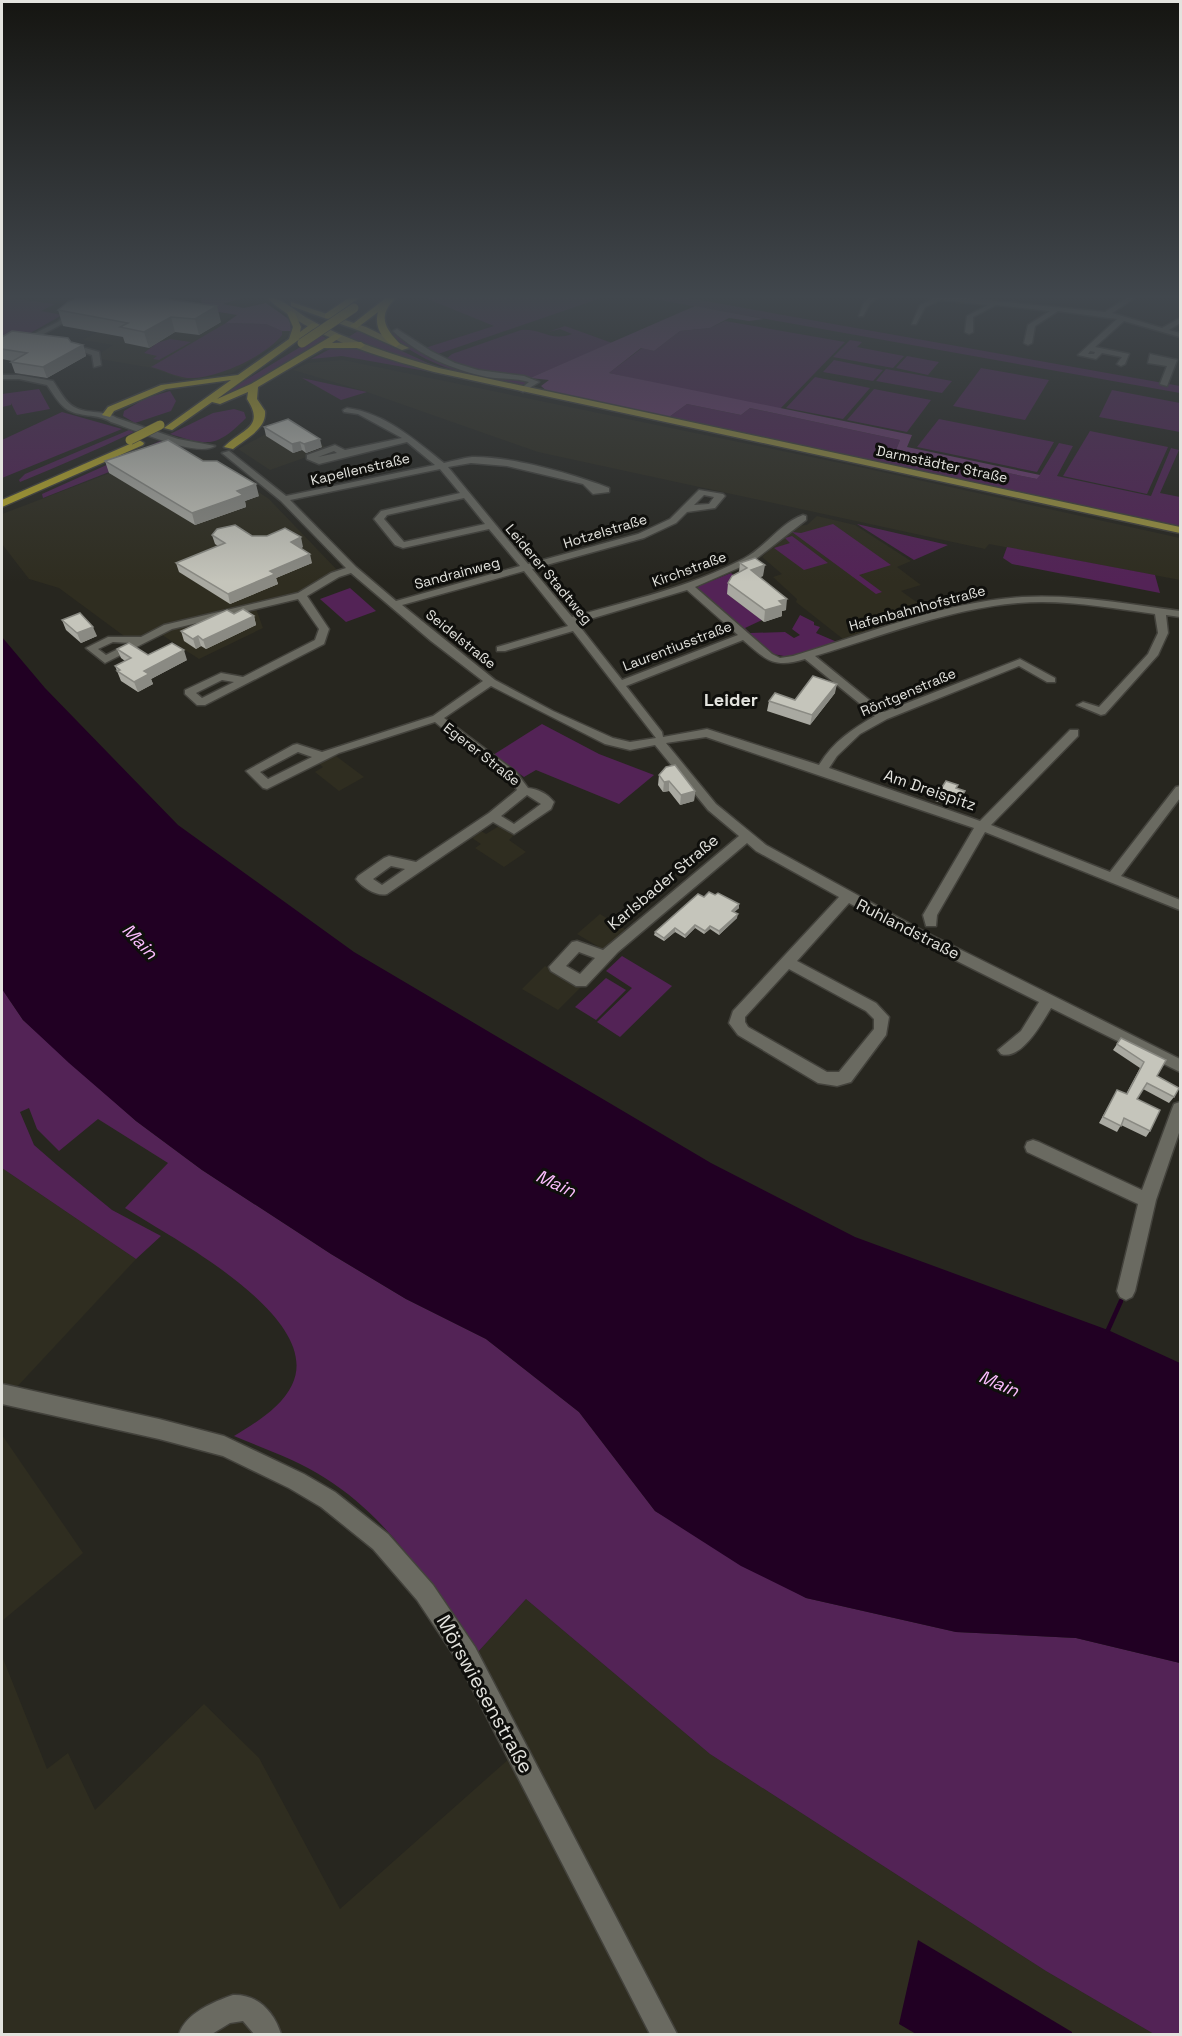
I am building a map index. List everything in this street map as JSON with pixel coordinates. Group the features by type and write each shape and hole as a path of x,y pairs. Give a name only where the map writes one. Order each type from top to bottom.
{"highway":[{"path":"107,415 111,409 149,392"},
{"path":"192,412 202,394 199,392"},
{"path":"214,400 223,392"},
{"path":"2,504 165,426 226,392"},
{"path":"214,400 237,392"},
{"path":"253,392 252,399 261,415"},
{"path":"192,412 240,406 261,415"},
{"path":"218,448 248,432 258,422 261,415"},
{"path":"2,497 51,479"}],"main road":[{"name":"Darmstädter Straße","path":"532,392 1180,530"}],"street":[{"path":"57,392 68,407 107,415 114,420 183,442 218,448 215,456"},
{"name":"Leiderer Stadtweg","path":"347,410 360,412 410,439 441,465 573,624 692,785 746,837 770,853"},
{"path":"344,453 410,439"},
{"name":"Seidelstraße","path":"280,495 215,456 205,455 218,448 280,495 353,569 491,682 539,708 619,745 630,746 660,739"},
{"name":"Kapellenstraße","path":"280,495 471,460 487,460 586,482"},
{"path":"465,495 384,513 379,519 398,543 403,545 490,526"},
{"name":"Hotzelstraße","path":"526,569 641,536 673,521 687,509"},
{"name":"Kirchstraße","path":"501,649 687,585 753,558 790,525 803,518"},
{"path":"142,640 186,621 301,595 335,575 353,569"},
{"name":"Sandrainweg","path":"395,604 526,569"},
{"name":"Hafenbahnhofstraße","path":"687,585 768,656 779,661 807,656 951,613 999,602 1056,600 1180,614"},
{"path":"245,681 312,647 323,638 324,629 301,595"},
{"path":"1083,705 1101,712 1154,655 1163,633 1160,612"},
{"name":"Laurentiusstraße","path":"620,685 744,636"},
{"path":"807,656 883,717"},
{"name":"Röntgenstraße","path":"822,770 841,744 856,731 883,717 1020,662 1051,680"},
{"path":"322,756 297,748 252,771 267,784 322,756 437,718 478,688 491,682"},
{"name":"Egerer Straße","path":"437,718 514,776 524,791 543,796 548,802 547,806 514,830 493,816"},
{"name":"Am Dreispitz","path":"660,739 707,733 982,826 1180,904"},
{"path":"925,929 930,915 982,826 1074,733"},
{"path":"1113,877 1180,790"},
{"name":"Egerer Straße","path":"418,867 493,816 524,791"},
{"name":"Karlsbader Straße","path":"605,956 746,837"},
{"name":"Ruhlandstraße","path":"770,853 846,897 925,929 1049,999 1180,1066"},
{"path":"787,962 871,1007 882,1017 881,1031 845,1077 837,1080 824,1078 743,1031 737,1023 738,1015 846,897"},
{"path":"1006,1050 1026,1035 1049,999"},
{"path":"1126,1291 1147,1200 1180,1109"},
{"path":"1033,1148 1147,1200"},
{"name":"Mörswiesenstraße","path":"2,1394 213,1442 294,1478 345,1508 375,1535 438,1608 467,1655 664,2034"},
{"path":"192,2034 215,2015 235,2007 248,2009 262,2021 268,2034"}],"shaded area":[{"path":"41,392 50,409 17,415 11,403 11,405 2,407 2,394"},
{"path":"171,392 176,401 171,411 135,423 123,416 124,411 146,398"},
{"path":"226,392 239,392 206,404"},
{"path":"327,392 367,392 341,400"},
{"path":"367,392 497,392 864,468 1180,538 1180,580 989,544 985,549 538,452"},
{"path":"548,392 702,392 912,435 907,447 1040,475 1037,479 896,450 900,440 750,408 741,415 687,404 669,417"},
{"path":"696,392 796,392 779,410"},
{"path":"801,392 867,392 843,419 786,408"},
{"path":"871,392 890,392 931,400 907,432 847,420"},
{"path":"963,392 1042,392 1025,420 953,406"},
{"path":"1111,392 1123,392 1180,403 1180,432 1099,417"},
{"path":"687,404 741,415 750,408 900,440 896,450 1037,479 1059,443 1073,446 1057,476 1151,496 1171,448 1179,450 1160,493 1180,497 1180,526 669,417"},
{"path":"234,409 244,412 246,418 219,439 203,442 170,434 213,413"},
{"path":"62,412 122,429 2,478 2,440"},
{"path":"939,419 1054,442 1037,472 917,447"},
{"path":"292,426 329,449 270,470 238,449 264,435"},
{"path":"129,430 134,432 35,476 20,482 19,480 25,474"},
{"path":"1090,431 1168,447 1147,494 1063,476"},
{"path":"160,441 175,446 43,498 42,494"},
{"path":"176,448 217,464 269,499 339,572 292,595 254,603 263,628 199,659 156,631 140,638 124,636 59,588 29,579 2,544 2,514"},
{"path":"817,516 855,525 911,561 897,567 921,585 901,591 932,613 843,639 796,602 797,599 773,577 782,574 762,557 793,526 807,525"},
{"path":"833,524 891,565 859,575 882,592 876,594 792,532 801,533"},
{"path":"857,524 948,545 914,560"},
{"path":"792,536 828,563 804,570 774,548 790,543 785,538"},
{"path":"1007,547 1155,575 1160,593 1012,564 1003,558"},
{"path":"731,573 748,586 727,594 762,620 745,628 750,633 785,632 794,638 800,635 792,629 800,615 820,627 816,633 837,642 789,657 773,654 694,588"},
{"path":"350,588 376,611 346,622 320,599"},
{"path":"542,724 599,754 654,775 619,804 536,770 524,777 493,755"},
{"path":"336,756 364,777 339,791 315,772 323,767 318,763"},
{"path":"499,826 514,835 509,840 526,852 504,867 475,848 481,844 472,838 481,831 486,834"},
{"path":"600,914 626,930 604,950 577,934"},
{"path":"622,956 672,986 620,1037 597,1022 632,988 606,971"},
{"path":"545,966 581,987 558,1010 522,989"},
{"path":"606,978 626,990 596,1020 575,1007"},
{"path":"2,989 23,1020 136,1121 202,1170 331,1254 406,1299 486,1339 579,1412 655,1511 806,1598 956,1632 1076,1638 1180,1663 1180,2034 1154,2034 1046,1971 710,1754 526,1599 477,1653 410,1557 371,1514 349,1495 315,1472 234,1436 267,1414 281,1401 292,1385 296,1359 286,1333 266,1307 238,1282 175,1238 125,1208 168,1163 98,1119 59,1151 37,1129 29,1108 20,1112 34,1145 112,1210 161,1236 136,1259 2,1168"},
{"path":"2,1168 136,1259 14,1390 2,1389"},
{"path":"2,1435 83,1553 2,1621"},
{"path":"526,1599 710,1754 1046,1971 1154,2034 2,2034 2,1656 47,1769 68,1753 95,1810 204,1704 259,1758 340,1909 520,1749 477,1653"}],"water":[{"name":"Main","path":"2,637 45,688 178,825 354,952 711,1163 855,1237 1108,1330 1180,1363 1180,1663 1076,1638 956,1632 806,1598 741,1566 655,1511 579,1412 486,1339 406,1299 331,1254 202,1170 136,1121 69,1063 23,1020 2,989"},
{"path":"918,1940 1072,2034 916,2034 899,2024"}],"building":[{"path":"288,419 320,439 304,444 300,442 292,444 264,427"},
{"path":"168,440 203,461 217,461 256,484 237,491 243,495 192,513 105,461"},
{"path":"235,525 252,536 267,536 285,528 301,537 291,542 310,554 270,571 275,574 228,594 176,563 225,543 212,535 217,529"},
{"path":"755,558 765,565 751,570 787,599 779,601 783,605 765,610 728,583 732,576 747,568 740,563"},
{"path":"243,609 254,616 203,640 198,636 193,639 181,631 227,610 234,614"},
{"path":"80,613 93,627 77,633 62,620"},
{"path":"129,643 148,655 172,643 184,650 144,671 149,674 134,682 117,671 120,670 115,666 131,658 117,649"},
{"path":"813,676 837,684 812,715 769,701 775,693 795,700"},
{"path":"675,765 695,791 681,795 669,781 664,782 659,775 666,767"},
{"path":"946,781 958,785 956,788 965,791 959,801 937,795"},
{"path":"709,892 715,895 718,893 739,904 732,911 738,914 719,931 710,926 705,931 695,925 685,935 675,928 664,938 655,932 698,894 704,897"},
{"path":"1121,1038 1166,1060 1157,1076 1179,1088 1174,1097 1147,1083 1137,1099 1160,1110 1150,1131 1124,1118 1121,1126 1103,1117 1117,1090 1127,1094 1144,1062 1117,1044"}],"waterway":[{"path":"1108,1330 1121,1301"}],"district":[{"name":"Leider","path":"731,699"}]}
